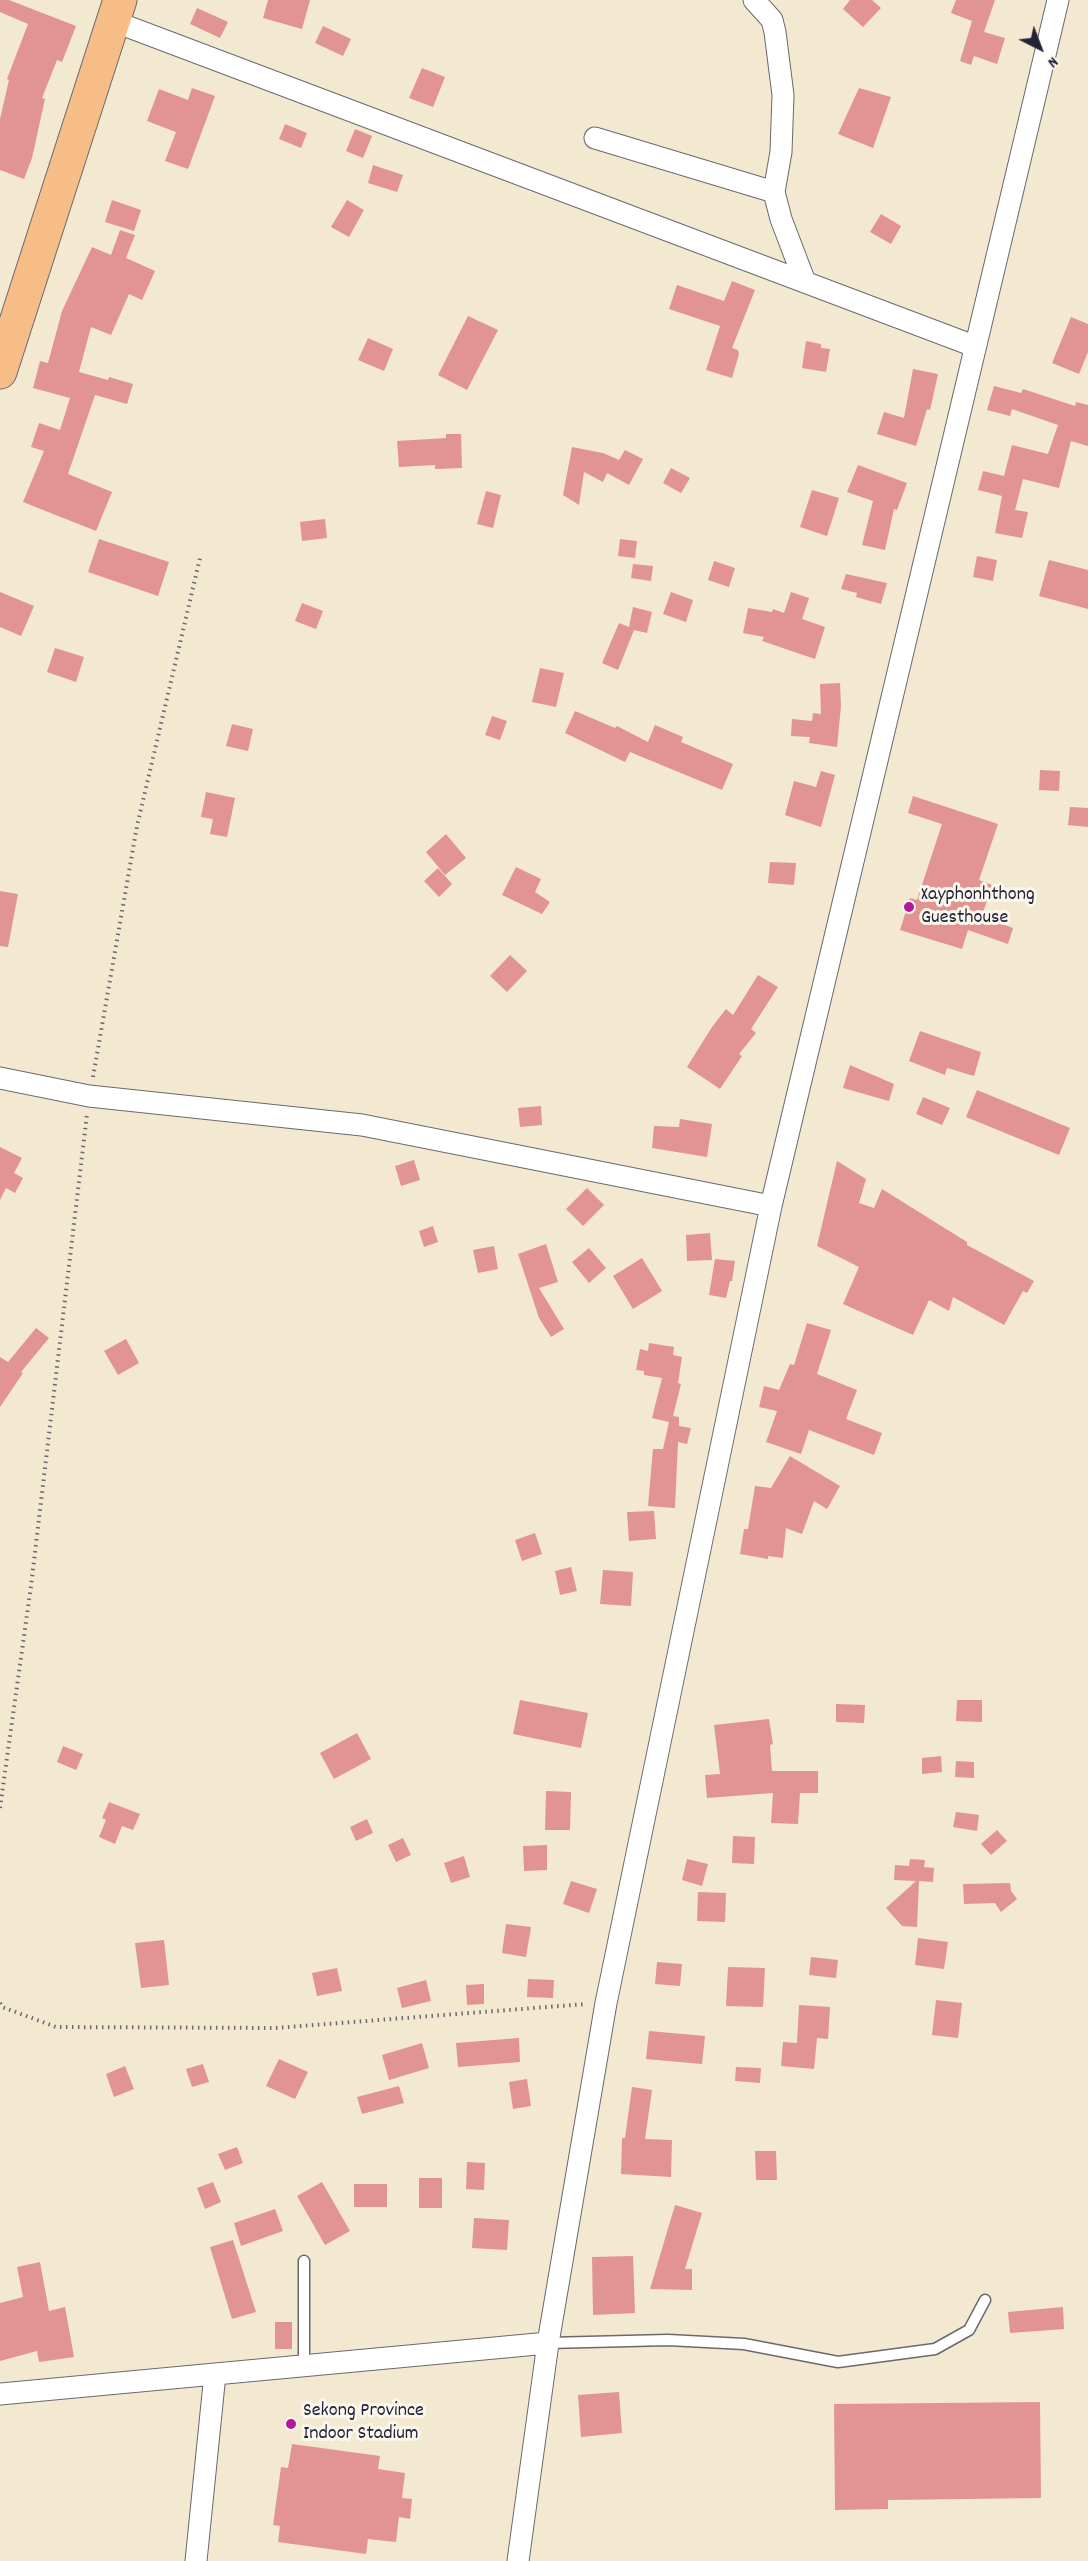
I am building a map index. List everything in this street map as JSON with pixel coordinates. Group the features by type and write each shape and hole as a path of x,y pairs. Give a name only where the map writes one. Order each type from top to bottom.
{"highway":[{"path":"0,372 116,6"}],"street":[{"path":"754,0 772,20 774,26 783,94 780,153 774,192 781,219 805,282"},
{"path":"518,2561 548,2343 606,2002 771,1206 1058,0"},
{"path":"116,6 805,282 974,346"},
{"path":"595,138 774,192"},
{"path":"0,1078 89,1096 362,1125 771,1206"},
{"path":"0,2394 548,2343"},
{"path":"196,2561 215,2374"}],"lane":[{"path":"304,2261 304,2366"},
{"path":"548,2343 668,2340 744,2344 838,2362 935,2349 969,2330 985,2300"}],"path":[{"path":"0,1808 32,1574 89,1096 137,826 201,558"},
{"path":"0,2003 2,2007 56,2026 275,2028 606,2002"}],"building":[{"path":"0,0 9,0 76,26 62,62 57,60 42,98 45,99 32,158 24,179 0,170 0,119 9,80 7,79 28,24 0,12"},
{"path":"268,0 310,0 302,29 263,18"},
{"path":"850,0 872,0 881,8 863,27 843,9"},
{"path":"956,0 995,0 984,32 1005,38 997,64 974,56 971,65 960,61 972,21 951,13"},
{"path":"197,8 228,22 220,38 190,24"},
{"path":"323,26 351,39 343,56 315,43"},
{"path":"422,68 445,77 433,107 409,98"},
{"path":"192,88 215,96 188,169 165,161 176,132 147,121 159,89 188,100"},
{"path":"859,88 891,97 873,148 838,134"},
{"path":"285,124 307,133 301,148 279,139"},
{"path":"355,129 372,136 363,158 346,151"},
{"path":"373,165 403,175 397,192 368,183"},
{"path":"112,200 141,210 134,231 105,222"},
{"path":"347,200 364,210 349,237 331,227"},
{"path":"881,214 901,226 891,244 870,232"},
{"path":"120,230 135,235 126,258 155,271 142,300 129,294 111,335 91,327 79,372 133,384 127,404 95,395 68,474 112,492 96,531 23,502 44,451 31,447 39,423 60,430 70,398 33,388 40,361 48,363 62,311 92,247 111,255"},
{"path":"732,281 755,290 732,348 738,350 739,354 732,378 706,370 720,326 669,309 677,285 724,301"},
{"path":"468,316 498,330 467,390 438,375"},
{"path":"1071,317 1088,324 1088,352 1079,374 1052,363"},
{"path":"368,338 393,349 384,371 358,360"},
{"path":"806,341 821,344 821,348 830,349 826,372 802,368"},
{"path":"913,369 938,374 930,410 927,409 916,446 877,434 884,412 904,418"},
{"path":"994,386 1021,393 1023,389 1075,406 1076,402 1088,405 1088,446 1071,441 1059,488 1023,479 1015,510 1028,512 1022,538 995,533 1002,496 978,490 983,471 1004,476 1012,445 1048,454 1058,425 1012,409 1010,416 987,410"},
{"path":"446,434 461,434 462,468 435,469 435,465 399,467 397,441 446,438"},
{"path":"572,447 603,453 619,460 625,450 643,459 629,485 607,473 603,482 584,472 579,505 563,495"},
{"path":"858,465 907,483 897,510 894,509 885,550 862,545 873,501 847,492"},
{"path":"671,468 690,478 681,493 663,483"},
{"path":"812,490 839,498 827,536 800,527"},
{"path":"486,491 501,495 493,528 477,524"},
{"path":"325,519 327,538 302,541 300,522"},
{"path":"99,539 169,562 158,596 88,572"},
{"path":"620,539 637,541 635,558 618,556"},
{"path":"977,556 997,560 993,581 973,577"},
{"path":"1049,560 1088,570 1088,609 1039,596"},
{"path":"714,561 735,568 729,587 708,580"},
{"path":"633,564 653,566 651,581 631,578"},
{"path":"846,574 887,583 881,604 856,597 857,593 841,589"},
{"path":"0,592 34,606 21,636 0,627"},
{"path":"671,592 693,600 686,622 663,614"},
{"path":"791,592 809,598 802,619 825,627 815,659 762,641 764,637 743,633 748,608 772,612 773,609 784,613"},
{"path":"302,603 323,611 316,629 295,621"},
{"path":"633,607 652,612 647,633 634,630 618,670 602,663 619,623 629,627"},
{"path":"55,648 84,657 76,682 47,672"},
{"path":"540,668 564,673 556,707 532,702"},
{"path":"840,683 841,706 837,747 809,743 810,737 791,736 792,719 812,721 813,713 821,714 820,684"},
{"path":"575,711 615,728 617,726 648,742 655,725 683,737 681,742 733,764 722,790 630,752 625,762 565,733"},
{"path":"492,716 507,721 500,740 485,735"},
{"path":"232,724 253,729 248,751 226,746"},
{"path":"1040,770 1060,771 1059,791 1039,790"},
{"path":"821,771 835,775 821,827 785,815 794,781 816,787"},
{"path":"206,792 235,798 227,837 210,834 213,819 201,817"},
{"path":"913,796 998,824 979,880 992,885 982,916 1013,928 1008,944 968,930 962,949 900,930 910,898 917,900 942,824 908,813"},
{"path":"1070,807 1088,808 1088,827 1068,825"},
{"path":"446,834 466,858 445,875 426,852"},
{"path":"770,862 796,863 794,885 768,883"},
{"path":"516,867 541,879 535,892 550,902 542,914 502,895"},
{"path":"438,868 452,884 439,897 424,881"},
{"path":"0,891 18,894 8,947 0,946"},
{"path":"510,955 527,971 507,992 490,976"},
{"path":"758,975 778,987 751,1029 756,1033 739,1054 742,1056 720,1089 687,1067 726,1009 733,1015"},
{"path":"920,1031 981,1052 974,1076 947,1068 945,1075 909,1061"},
{"path":"850,1065 894,1084 889,1101 843,1088"},
{"path":"977,1090 1070,1128 1059,1155 966,1117"},
{"path":"923,1097 950,1108 942,1125 916,1114"},
{"path":"541,1106 542,1125 520,1127 518,1108"},
{"path":"680,1119 712,1124 707,1157 652,1148 654,1126 679,1127"},
{"path":"0,1147 22,1158 14,1173 23,1178 15,1193 6,1188 0,1200"},
{"path":"414,1160 420,1180 401,1186 395,1166"},
{"path":"837,1161 866,1179 859,1203 874,1208 882,1189 967,1242 967,1245 1034,1281 1027,1293 1023,1291 1004,1325 953,1297 949,1311 929,1300 913,1335 843,1304 859,1267 817,1246"},
{"path":"587,1188 604,1205 583,1226 566,1209"},
{"path":"433,1226 438,1242 424,1247 419,1231"},
{"path":"710,1233 712,1260 687,1261 686,1235"},
{"path":"546,1244 558,1282 539,1288 564,1329 551,1337 539,1318 518,1254"},
{"path":"494,1246 498,1269 478,1273 473,1250"},
{"path":"589,1248 606,1268 589,1283 572,1262"},
{"path":"642,1258 662,1291 633,1309 613,1276"},
{"path":"715,1259 735,1261 732,1281 730,1281 726,1298 709,1295"},
{"path":"807,1323 831,1330 817,1374 857,1390 846,1419 882,1433 874,1455 809,1430 801,1454 766,1442 777,1411 759,1407 764,1386 779,1390 790,1364 794,1365"},
{"path":"36,1328 49,1338 21,1372 23,1373 0,1407 0,1357 8,1362"},
{"path":"126,1339 139,1363 118,1375 104,1351"},
{"path":"649,1343 674,1347 673,1355 682,1357 678,1383 681,1384 673,1416 679,1417 679,1426 691,1428 687,1444 678,1442 675,1508 648,1506 653,1449 663,1449 669,1422 652,1418 662,1378 644,1375 644,1371 636,1370 640,1349 648,1351"},
{"path":"790,1456 840,1486 827,1509 814,1501 802,1534 786,1528 783,1558 768,1556 768,1559 740,1554 744,1529 748,1529 755,1486 771,1488"},
{"path":"654,1511 656,1539 629,1541 627,1512"},
{"path":"535,1533 542,1554 522,1561 515,1540"},
{"path":"571,1567 577,1591 560,1595 555,1571"},
{"path":"603,1570 633,1572 631,1606 600,1604"},
{"path":"520,1700 588,1713 581,1748 513,1734"},
{"path":"957,1700 982,1700 982,1722 956,1721"},
{"path":"836,1704 865,1705 864,1723 836,1722"},
{"path":"769,1719 773,1744 770,1745 772,1771 818,1771 818,1793 800,1793 798,1824 771,1823 773,1793 707,1798 705,1775 720,1774 714,1725"},
{"path":"357,1733 371,1759 334,1779 320,1753"},
{"path":"63,1746 83,1754 76,1770 57,1762"},
{"path":"941,1756 942,1772 922,1774 922,1758"},
{"path":"956,1761 974,1762 974,1778 955,1777"},
{"path":"546,1791 571,1792 570,1830 545,1830"},
{"path":"109,1802 140,1814 133,1830 122,1826 115,1844 99,1837 106,1820 102,1818"},
{"path":"956,1812 979,1815 977,1831 953,1827"},
{"path":"367,1819 373,1833 356,1841 350,1827"},
{"path":"997,1830 1007,1841 991,1855 981,1844"},
{"path":"733,1836 755,1837 754,1864 732,1863"},
{"path":"403,1838 411,1855 396,1862 388,1845"},
{"path":"547,1845 547,1870 524,1871 523,1846"},
{"path":"464,1856 470,1877 451,1883 444,1863"},
{"path":"687,1859 708,1864 702,1886 682,1880"},
{"path":"910,1859 925,1860 924,1867 934,1868 933,1882 919,1881 917,1927 902,1926 886,1908 916,1881 894,1880 895,1865 909,1866"},
{"path":"571,1881 597,1889 589,1913 563,1904"},
{"path":"1010,1883 1011,1891 1017,1899 1001,1912 995,1903 964,1904 963,1884"},
{"path":"698,1892 726,1893 725,1922 697,1921"},
{"path":"506,1924 531,1927 526,1957 502,1953"},
{"path":"918,1938 948,1942 944,1969 915,1965"},
{"path":"164,1940 169,1985 141,1988 135,1943"},
{"path":"811,1957 838,1960 836,1978 809,1975"},
{"path":"657,1962 682,1964 680,1986 655,1984"},
{"path":"728,1967 765,1968 763,2007 726,2006"},
{"path":"337,1968 342,1991 317,1996 312,1973"},
{"path":"528,1979 554,1980 553,1998 527,1997"},
{"path":"426,1980 431,2001 402,2008 397,1988"},
{"path":"484,1984 484,2004 467,2005 466,1985"},
{"path":"936,2000 962,2003 958,2038 932,2035"},
{"path":"799,2005 830,2007 828,2039 817,2038 814,2069 781,2066 783,2042 797,2043"},
{"path":"649,2031 705,2036 702,2064 646,2059"},
{"path":"519,2038 520,2062 458,2067 456,2043"},
{"path":"422,2043 429,2068 389,2080 382,2055"},
{"path":"279,2059 308,2072 295,2099 266,2086"},
{"path":"203,2064 209,2082 192,2087 186,2069"},
{"path":"125,2066 134,2089 114,2097 106,2074"},
{"path":"736,2067 761,2068 760,2083 735,2081"},
{"path":"527,2079 531,2106 513,2109 509,2082"},
{"path":"399,2086 404,2103 362,2114 357,2097"},
{"path":"632,2087 652,2090 645,2139 672,2140 671,2177 621,2174 622,2138 625,2138"},
{"path":"237,2147 243,2163 225,2170 218,2154"},
{"path":"755,2151 776,2151 777,2180 756,2180"},
{"path":"467,2162 485,2163 484,2190 466,2189"},
{"path":"419,2178 442,2178 442,2208 419,2208"},
{"path":"213,2182 221,2202 205,2209 197,2188"},
{"path":"322,2182 350,2231 325,2245 297,2196"},
{"path":"354,2184 387,2184 387,2207 354,2207"},
{"path":"675,2205 702,2213 685,2269 692,2269 692,2290 650,2289"},
{"path":"275,2209 283,2231 241,2246 234,2223"},
{"path":"474,2218 509,2220 507,2250 472,2248"},
{"path":"233,2240 256,2312 232,2319 210,2247"},
{"path":"633,2256 635,2313 593,2315 592,2257"},
{"path":"40,2262 49,2311 65,2307 74,2357 39,2362 37,2351 0,2361 0,2303 23,2297 17,2267"},
{"path":"1063,2307 1064,2329 1010,2333 1008,2312"},
{"path":"275,2322 292,2322 292,2349 275,2349"},
{"path":"619,2392 622,2433 581,2437 578,2395"},
{"path":"1040,2402 1041,2498 888,2500 888,2509 835,2510 834,2404"},
{"path":"292,2444 380,2456 378,2469 405,2473 402,2498 412,2499 410,2519 399,2517 396,2542 368,2539 366,2554 278,2542 280,2526 273,2525 281,2467 288,2468"}],"place":[{"name":"Xayphonhthong Guesthouse","path":"909,907"},
{"name":"Sekong Province Indoor Stadium","path":"291,2424"}]}
